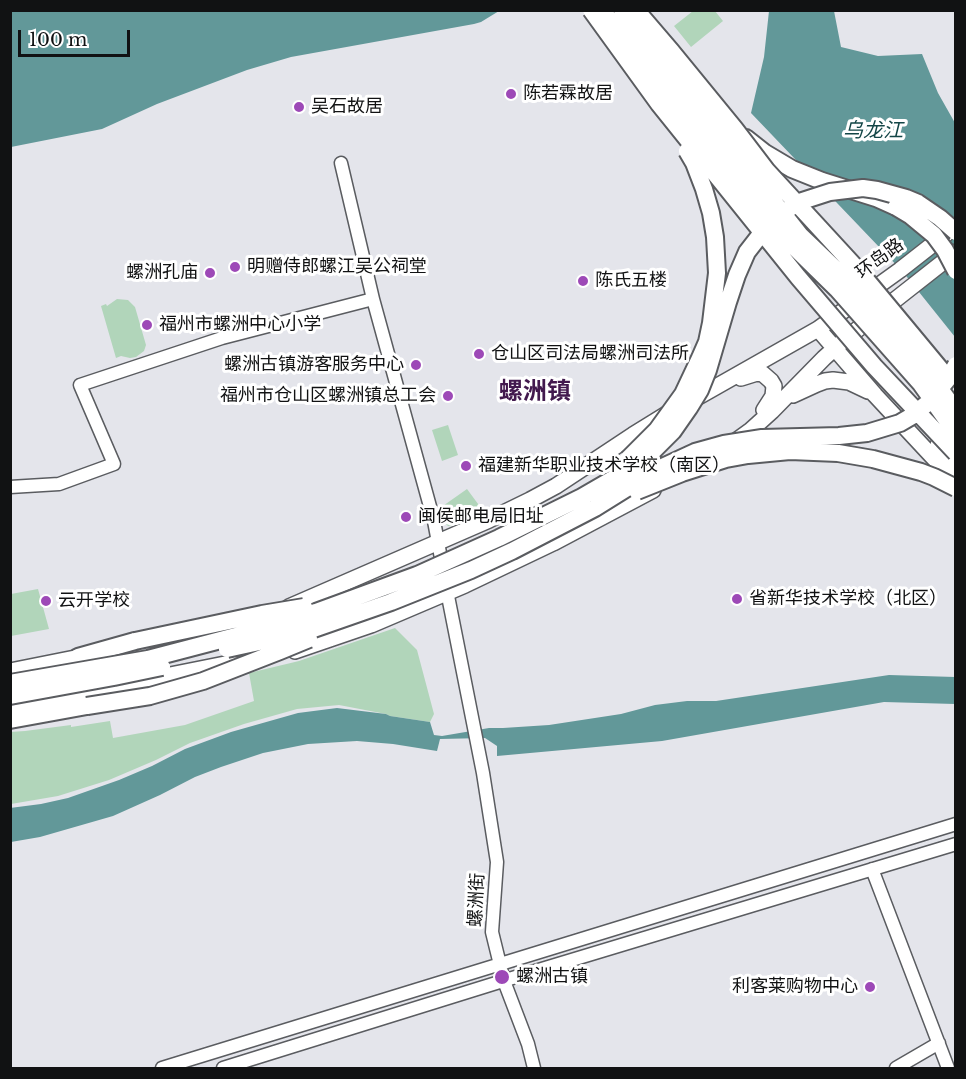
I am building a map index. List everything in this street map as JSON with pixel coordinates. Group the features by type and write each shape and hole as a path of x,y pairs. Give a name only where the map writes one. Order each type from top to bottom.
{"highway":[{"path":"591,10 659,104 772,246 847,336 956,453"},
{"path":"603,10 788,241 837,290 921,384 956,433"},
{"path":"622,10 800,235 848,280 930,375 956,411"},
{"path":"636,10 767,171 859,271 956,388"},
{"path":"542,516 604,477 644,445 683,394 707,342 717,273 711,213 694,163 659,104"},
{"path":"735,129 765,153 792,169 876,198 911,216 939,242 956,271"},
{"path":"10,696 143,671 218,651 305,632 417,575 582,497 620,475 650,454 673,431 689,408 700,390 714,354 742,262 760,234 777,217 799,202 830,192 863,188 893,193 918,203 956,232"},
{"path":"10,683 148,659 255,631 316,612 357,606 471,570 595,508 656,470 695,452 762,438 818,438 857,434 877,431 900,423 929,402 944,385 956,365"},
{"path":"595,508 703,466 748,455 790,451 838,453 873,459 927,475 956,488"},
{"path":"78,657 135,641 262,614 357,606"},
{"path":"10,720 150,696 203,681 340,625 357,606"}],"main road":[{"name":"环岛路","path":"706,393 823,326 956,226"},
{"path":"10,707 301,650 371,625 531,554 593,523 705,461 751,430 839,344 956,252"},
{"path":"823,326 956,464"},
{"path":"839,344 875,395 956,482"},
{"path":"10,671 153,643 269,614 291,606 489,520 546,491 658,420 706,393 757,373 768,377 774,386 773,396 751,430"},
{"path":"782,401 817,384 833,380 849,382 875,395"}],"street":[{"name":"螺洲街","path":"341,163 438,542 482,765 497,862 492,932 504,981 528,1044 534,1068"},
{"path":"10,488 59,484 114,464 80,385 222,339 374,299"},
{"path":"162,1068 956,824"},
{"path":"223,1068 956,844"},
{"path":"872,869 948,1068"},
{"path":"896,1068 939,1042"}],"green space":[{"path":"693,11 715,11 723,21 691,47 674,26"},
{"path":"117,299 128,300 135,307 146,345 144,351 136,357 116,358 101,306 106,304 107,306"},
{"path":"448,425 458,455 442,461 432,430"},
{"path":"467,489 484,512 448,526 440,508"},
{"path":"38,589 49,629 11,636 11,594"},
{"path":"395,628 417,650 434,714 430,722 339,705 297,709 190,743 109,780 58,796 11,804 10,732 110,721 113,738 185,725 254,701 249,673 299,661"}],"water":[{"path":"11,10 499,11 474,24 291,57 247,70 157,104 102,129 11,147"},
{"name":"乌龙江","path":"769,11 834,11 841,47 878,56 922,54 938,93 955,123 955,337 903,272 751,113 764,57"},
{"path":"889,675 955,677 955,704 884,702 662,741 497,756 497,746 485,738 440,739 437,751 357,741 308,744 263,753 221,767 113,816 40,837 11,842 10,808 68,798 119,780 185,749 231,732 298,713 337,708 386,714 430,722 434,735 442,736 489,728 549,725 621,714 655,705 687,701 716,701"}],"place":[{"name":"陈若霖故居","path":"511,94"},
{"name":"吴石故居","path":"299,107"},
{"name":"明赠侍郎螺江吴公祠堂","path":"235,267"},
{"name":"螺洲孔庙","path":"210,273"},
{"name":"陈氏五楼","path":"583,281"},
{"name":"福州市螺洲中心小学","path":"147,325"},
{"name":"仓山区司法局螺洲司法所","path":"479,354"},
{"name":"螺洲古镇游客服务中心","path":"416,365"},
{"name":"福州市仓山区螺洲镇总工会","path":"448,396"},
{"name":"福建新华职业技术学校（南区）","path":"466,466"},
{"name":"闽侯邮电局旧址","path":"406,517"},
{"name":"省新华技术学校（北区）","path":"737,599"},
{"name":"云开学校","path":"46,601"},
{"name":"螺洲古镇","path":"502,977"},
{"name":"利客莱购物中心","path":"870,987"}],"district":[{"name":"螺洲镇","path":"535,392"}]}
